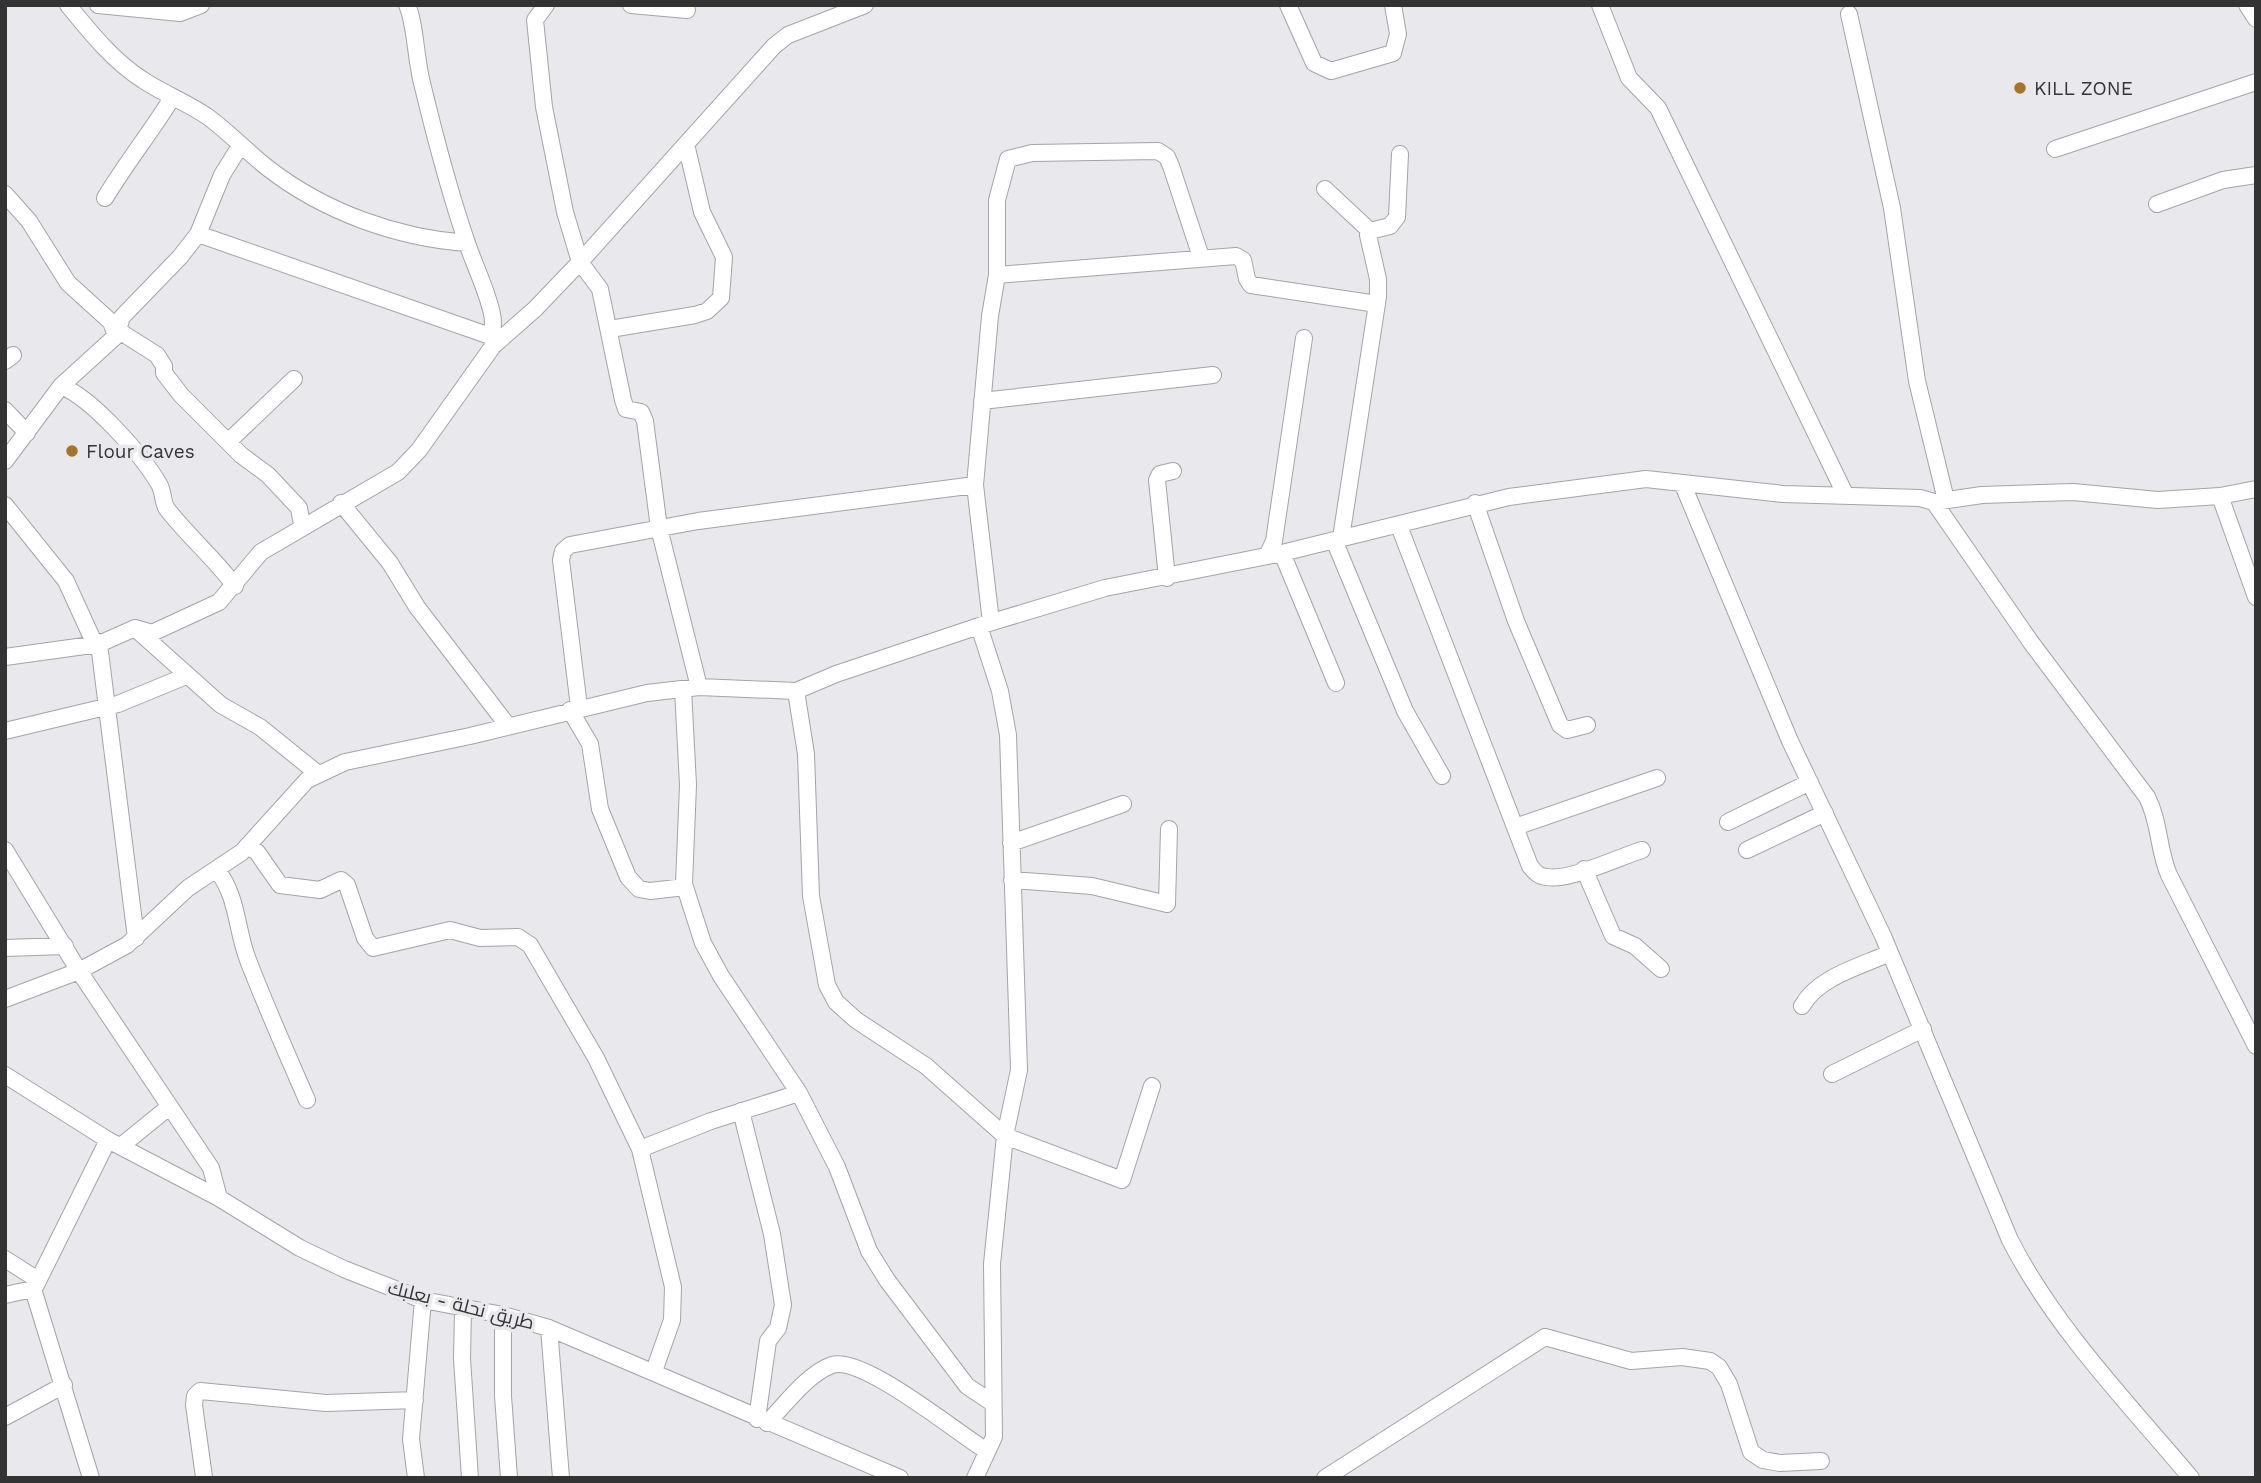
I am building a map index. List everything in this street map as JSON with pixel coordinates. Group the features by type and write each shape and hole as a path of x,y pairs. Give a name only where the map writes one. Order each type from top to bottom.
{"street":[{"path":"68,5 116,58 140,79 208,117 271,172 349,215 416,237 467,243"},
{"path":"99,5 180,13 201,5"},
{"path":"407,5 413,17 411,29 415,56 467,243 493,316 492,341"},
{"path":"546,5 535,20 544,107 565,212 579,262 600,289 626,409 641,412 645,421 659,528 691,688 685,887 703,943 720,976 799,1093 836,1167 869,1251 887,1280 967,1386 991,1402"},
{"path":"631,5 648,9 687,10"},
{"path":"5,657 99,644 135,628 152,633 219,602 261,552 398,471 411,460 492,341 535,309 774,46 788,35 864,5"},
{"path":"1287,5 1314,63 1331,71 1393,52 1398,34 1393,5"},
{"path":"1600,5 1629,78 1658,108 1846,496"},
{"path":"2247,5 2256,19"},
{"path":"1849,14 1892,208 1917,381 1940,501 2030,641 2147,797 2157,821 2163,861 2169,876 2256,1046"},
{"path":"2055,149 2256,82"},
{"path":"105,198 135,148 154,127 172,97"},
{"path":"610,329 695,315 707,310 721,298 724,257 702,212 686,144"},
{"path":"5,461 61,386 117,334 122,317 180,257 198,234 222,176 240,146"},
{"path":"975,1478 994,1437 991,1402 992,1264 1005,1136 1019,1070 1005,712 985,624 975,485 990,316 998,275 997,200 1003,169 1008,159 1032,153 1162,154 1171,166 1201,257"},
{"path":"1370,231 1390,226 1396,221 1400,154"},
{"path":"2157,204 2223,180 2256,175"},
{"path":"1325,190 1370,231 1378,279 1377,304 1337,539 1405,711 1441,776"},
{"path":"5,194 29,221 68,283 111,322 117,334 157,355 164,366 164,373 181,395 230,440 241,455 268,475 299,508 302,526"},
{"path":"198,234 492,341"},
{"path":"998,275 1201,257 1240,257 1251,285 1377,304"},
{"path":"1304,338 1274,541 1275,554 1336,683"},
{"path":"982,401 1213,375"},
{"path":"230,440 293,379"},
{"path":"61,386 71,390 108,423 144,464 161,486 164,505 235,586"},
{"path":"5,410 27,433"},
{"path":"1167,578 1157,480 1160,474 1173,471"},
{"path":"5,999 79,971 136,938 188,888 217,870 247,846 287,799 317,773 345,762 647,693 691,688 796,691 835,674 985,624 1105,589 1167,578 1399,526 1475,503 1646,479 1683,485 1940,501 2073,492 2158,500 2220,496 2256,489"},
{"path":"685,887 650,891 639,889 628,877 600,809 590,744 575,709 563,551 578,543 659,528 975,485"},
{"path":"1683,485 1810,782 1891,953 2004,1228 2024,1266 2071,1333 2191,1478"},
{"path":"2220,496 2256,597"},
{"path":"341,503 390,563 417,607 508,726"},
{"path":"1475,503 1516,621 1560,725 1567,730 1587,725"},
{"path":"5,505 66,581 92,638 99,644 136,938"},
{"path":"1399,526 1518,826 1530,866 1537,874 1553,878 1642,850"},
{"path":"135,628 220,705 260,727 317,773"},
{"path":"5,731 107,708 186,677"},
{"path":"796,691 806,754 811,896 827,985 845,1012 926,1066 1005,1136 1122,1180 1152,1086"},
{"path":"1518,826 1657,778"},
{"path":"1728,822 1810,782"},
{"path":"1011,843 1123,804"},
{"path":"1747,850 1825,813"},
{"path":"1012,880 1092,886 1167,904 1169,829"},
{"path":"247,846 257,852 280,885 320,890 341,880 346,885 365,938 373,948 450,930 480,938 518,937 526,941 596,1058 640,1149 673,1287 671,1320 654,1371"},
{"path":"5,850 79,971 211,1168 219,1198"},
{"path":"1584,869 1613,936 1635,946 1661,969"},
{"path":"217,870 234,898 237,925 248,960 307,1100"},
{"path":"5,948 65,946"},
{"path":"1802,1006 1807,996 1826,983 1891,953"},
{"path":"1832,1074 1923,1029"},
{"name":"طريق نحلة - بعلبك","path":"5,1074 114,1143 219,1198 300,1248 369,1280 423,1300 463,1310 503,1315 549,1328 900,1478"},
{"path":"640,1149 741,1111 799,1093"},
{"path":"5,1295 36,1284 114,1143 169,1107"},
{"path":"741,1111 772,1234 783,1305 778,1328 768,1342 762,1421"},
{"path":"5,1259 36,1284 91,1478"},
{"path":"416,1478 411,1439 423,1300"},
{"path":"463,1310 462,1359 470,1478"},
{"path":"503,1315 503,1396 509,1478"},
{"path":"549,1328 561,1478"},
{"path":"1325,1478 1545,1337 1631,1361 1682,1357 1710,1361 1719,1367 1729,1384 1751,1452 1763,1460 1780,1463 1821,1461"},
{"path":"762,1421 825,1368 847,1364 925,1406 987,1451"},
{"path":"5,1417 64,1385"},
{"path":"204,1477 194,1405 195,1396 200,1391 326,1403 415,1399"}],"place":[{"name":"KILL ZONE","path":"2020,88"},
{"name":"Flour Caves","path":"72,451"}]}
